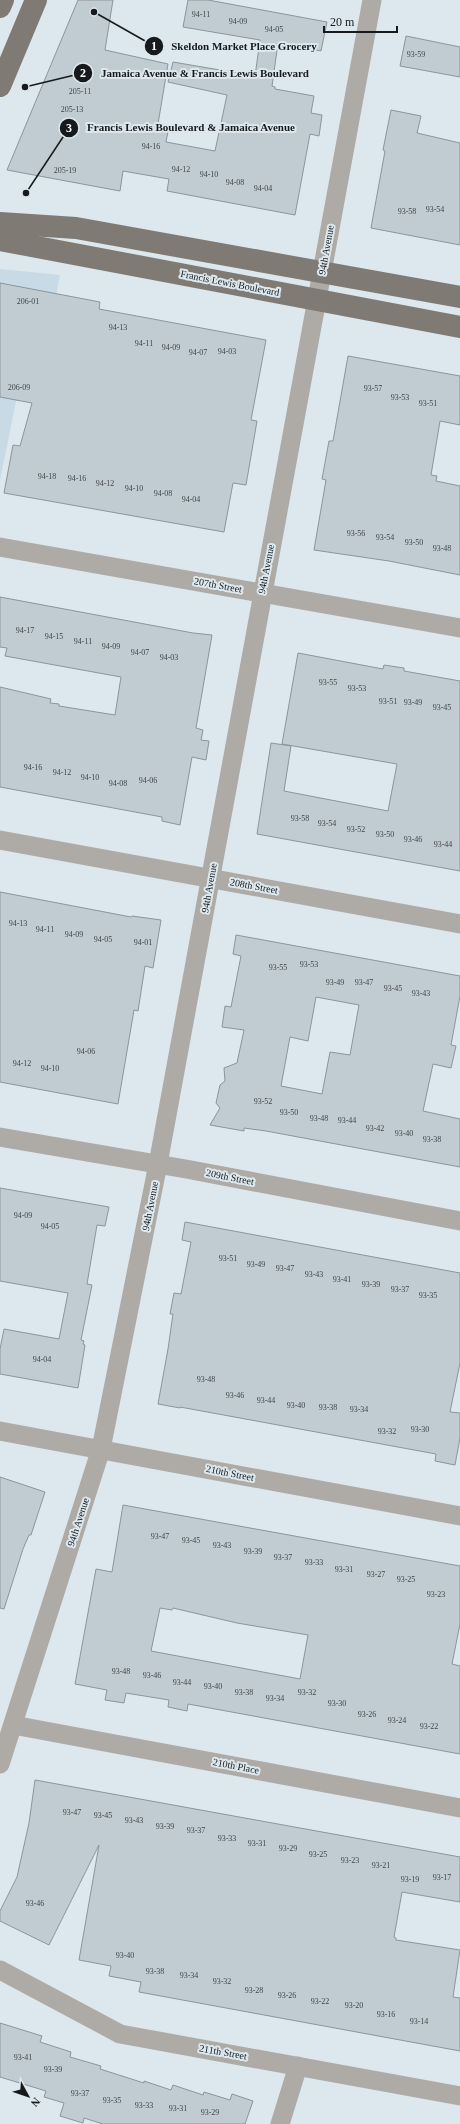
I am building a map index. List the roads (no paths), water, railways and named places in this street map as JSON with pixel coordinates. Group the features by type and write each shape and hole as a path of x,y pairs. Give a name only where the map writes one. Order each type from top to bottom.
{"main road":[{"path":"0,7 3,0"},
{"path":"0,86 36,0"},
{"path":"0,223 76,228 460,297"},
{"name":"Francis Lewis Boulevard","path":"0,240 460,327"}],"street":[{"name":"94th Avenue","path":"0,1764 101,1449 158,1164 372,0"},
{"name":"207th Street","path":"0,547 460,628"},
{"name":"208th Street","path":"0,840 460,924"},
{"name":"209th Street","path":"0,1137 158,1164 460,1221"},
{"name":"210th Street","path":"0,1431 460,1516"},
{"name":"210th Place","path":"13,1725 460,1808"},
{"name":"211th Street","path":"0,1970 120,2034 460,2096"},
{"path":"280,2124 298,2066"}],"place":[{"name":"Skeldon Market Place Grocery","path":"94,12"},
{"name":"Jamaica Avenue & Francis Lewis Boulevard","path":"25,87"},
{"name":"Francis Lewis Boulevard & Jamaica Avenue","path":"26,193"}]}
